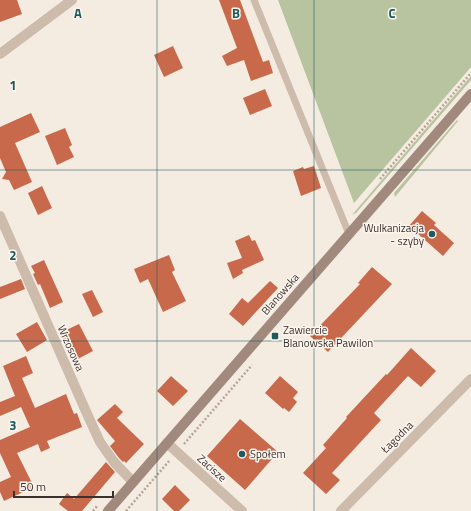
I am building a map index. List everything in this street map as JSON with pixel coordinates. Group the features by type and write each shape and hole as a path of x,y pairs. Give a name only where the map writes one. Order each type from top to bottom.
{"street":[{"path":"0,54 72,0"},
{"name":"Blanowska","path":"108,511 471,94"},
{"name":"Wrzosowa","path":"0,216 100,442 114,462 133,482"},
{"name":"Łagodna","path":"341,511 471,379"},
{"name":"Zacisze","path":"166,443 242,511"}],"lane":[{"path":"254,0 349,234"}],"path":[{"path":"126,511 170,460"}],"green space":[{"path":"278,0 471,0 471,67 354,203"},
{"path":"471,76 471,80 356,213 352,215"},
{"path":"457,120 458,121 395,197 394,193"}],"building":[{"path":"0,0 17,0 22,14 0,22"},
{"path":"219,0 240,0 263,62 269,60 273,73 251,81 244,60 227,66 222,56 237,48"},
{"path":"173,46 183,68 164,77 154,55"},
{"path":"265,89 272,106 250,115 243,98"},
{"path":"31,113 40,132 15,143 32,182 14,190 9,180 2,179 6,172 0,158 0,127"},
{"path":"65,128 72,145 69,147 74,157 57,165 45,136"},
{"path":"314,166 321,188 301,196 293,171 303,167 304,169"},
{"path":"42,186 52,208 38,215 28,193"},
{"name":"Wulkanizacja - szyby","path":"422,211 436,223 434,225 454,243 443,256 409,226"},
{"path":"249,235 252,241 255,240 264,260 242,270 243,273 233,279 227,263 242,258 235,241"},
{"path":"169,255 175,270 172,272 186,301 163,312 148,279 140,283 134,269"},
{"path":"44,260 63,302 50,308 40,284 38,285 33,274 35,273 31,266"},
{"path":"372,267 392,284 328,352 310,336 360,284 358,283"},
{"path":"21,279 25,289 0,299 0,287"},
{"path":"270,281 278,288 243,326 229,314 242,298 248,303"},
{"path":"92,290 103,312 93,317 82,294"},
{"path":"37,322 47,340 27,352 16,334"},
{"path":"79,324 93,351 74,361 60,333"},
{"path":"411,348 436,371 421,387 408,376 374,413 381,420 332,473 340,480 326,494 303,473 326,448 323,445 347,418 346,417"},
{"path":"26,356 33,373 22,378 35,408 66,394 74,414 77,413 82,427 47,441 50,448 41,452 38,444 17,453 34,487 4,501 0,492 0,482 11,477 0,453 0,440 30,427 21,407 0,416 0,402 15,396 3,366"},
{"path":"171,376 188,391 173,406 157,391"},
{"path":"280,376 298,392 293,398 297,402 289,412 284,408 283,409 265,393"},
{"path":"115,404 123,412 117,418 144,444 126,463 119,458 110,446 115,441 97,420"},
{"name":"Społem","path":"240,419 278,452 245,490 207,456"},
{"path":"106,462 115,472 82,511 68,511 59,504 67,493 74,499"},
{"path":"175,485 190,500 179,511 174,511 162,499"}],"place":[{"name":"Wulkanizacja - szyby","path":"432,234"},
{"name":"Zawiercie Blanowska Pawilon","path":"275,336"},
{"name":"Społem","path":"242,454"}]}
